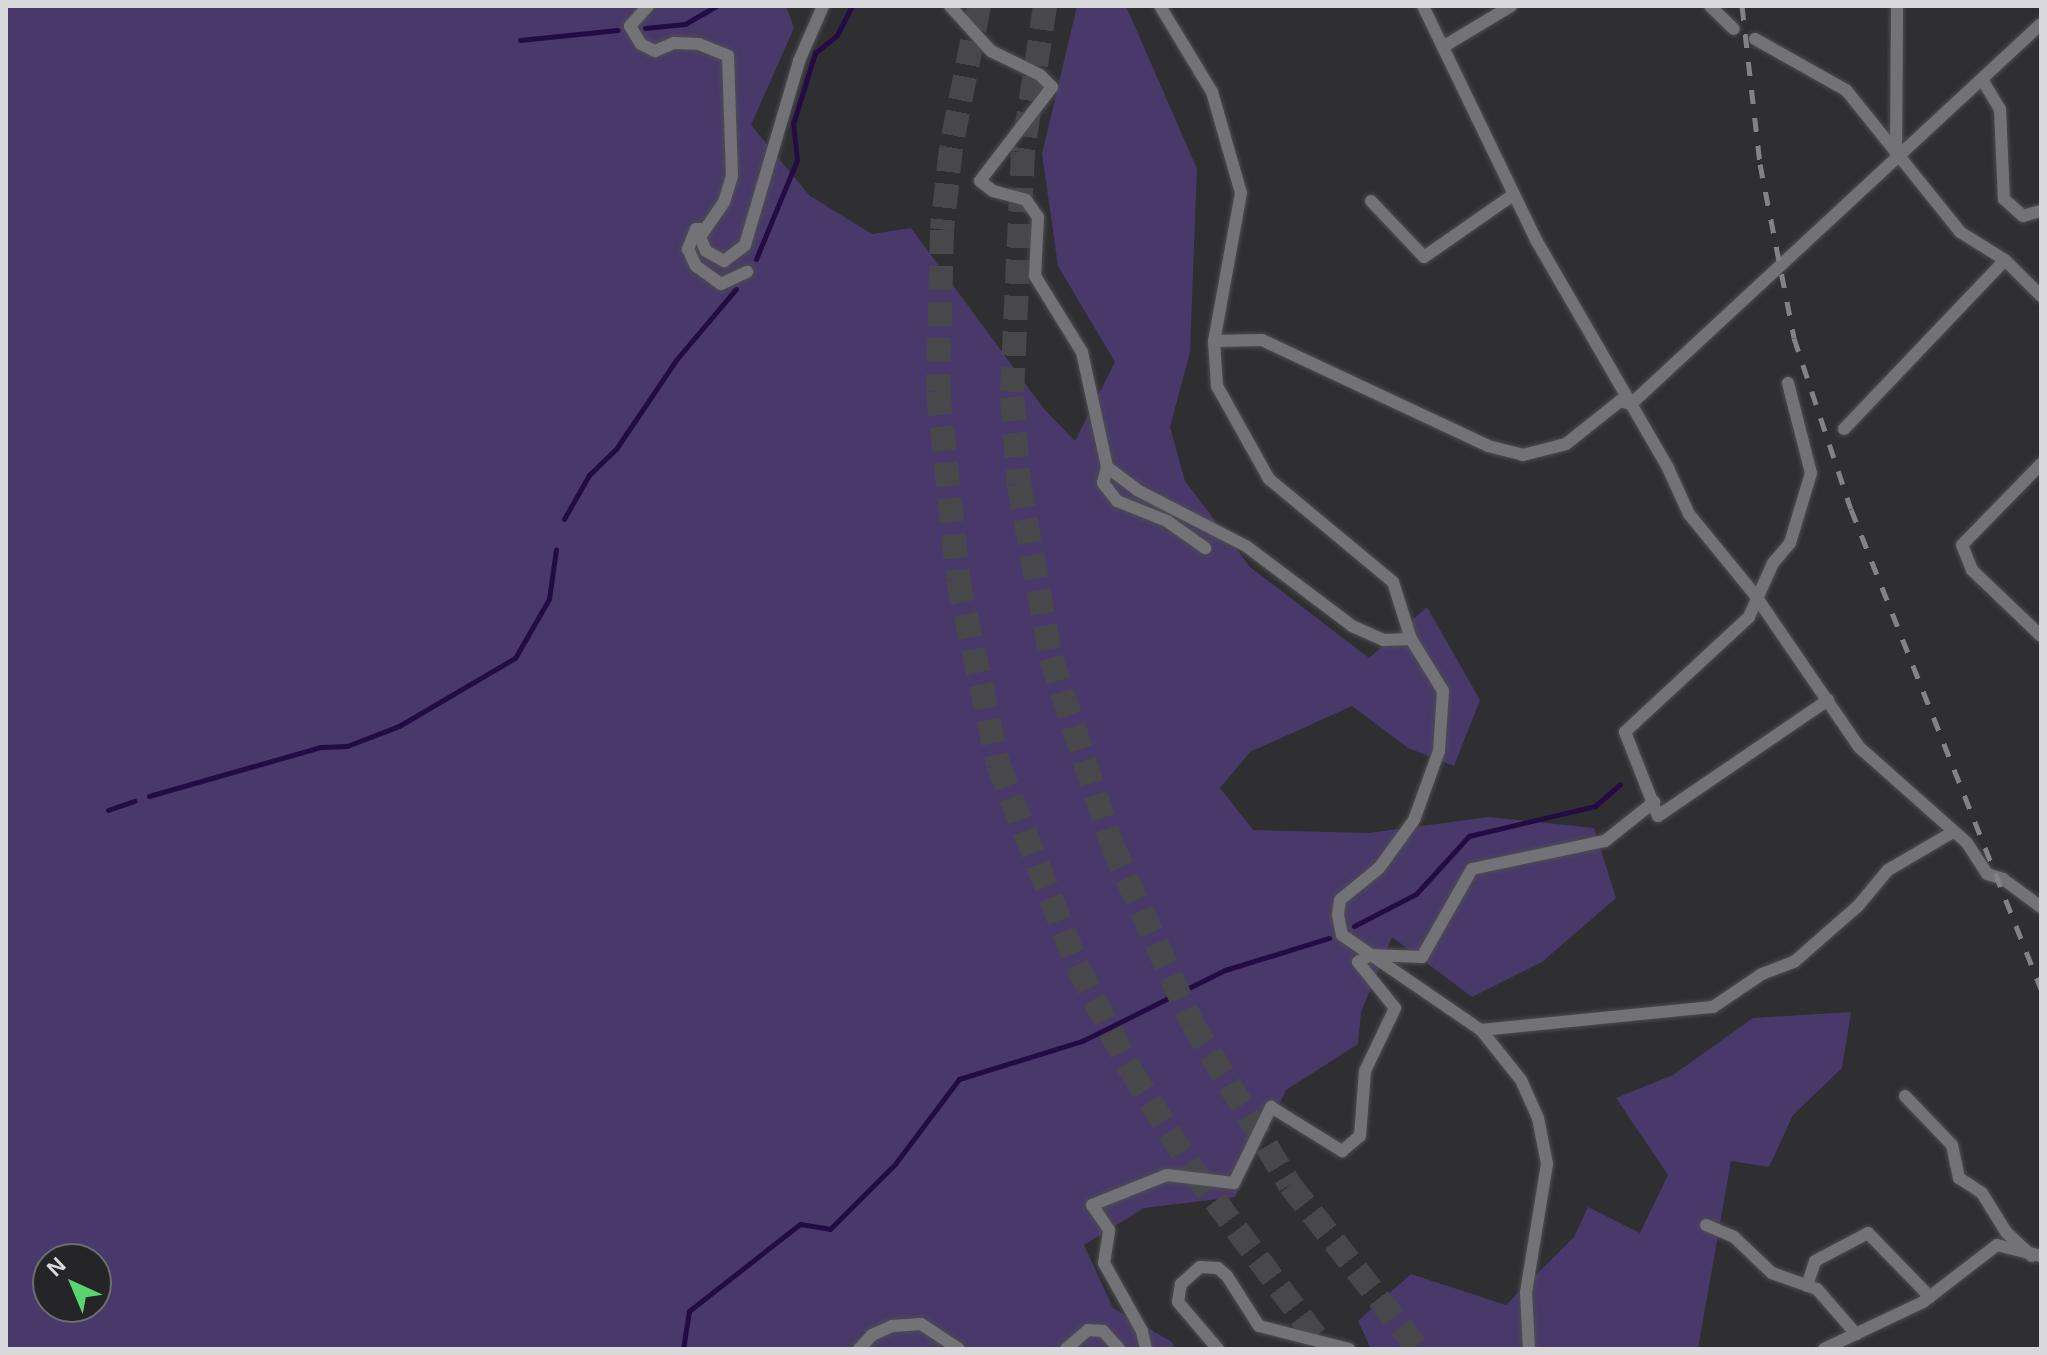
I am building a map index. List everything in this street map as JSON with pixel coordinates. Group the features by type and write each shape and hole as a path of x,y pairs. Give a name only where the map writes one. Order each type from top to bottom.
{"street":[{"path":"648,6 630,26 641,44 655,51 674,43 699,44 728,56 732,176 724,202 702,229 700,237 714,259 724,261 745,245 799,61 823,6"},
{"path":"950,6 991,51 1040,75 1052,87 980,181 993,191 1026,200 1038,217 1035,276 1082,352 1107,467 1103,483 1117,501 1167,521 1205,548"},
{"path":"1160,6 1212,92 1241,193 1214,341 1217,386 1269,479 1393,582 1411,639 1443,691 1439,751 1414,820 1379,868 1340,900 1342,935 1481,1030 1521,1080 1546,1140 1540,1221 1526,1292 1529,1349"},
{"path":"1423,6 1446,45 1513,195 1689,514 1755,595 1859,747 1967,843 1987,874 2003,879 2041,907"},
{"path":"1446,45 1511,6"},
{"path":"1710,6 1734,29"},
{"path":"1896,158 1897,6"},
{"path":"1631,404 2041,24"},
{"path":"1755,39 1846,90 1879,127 1896,158 1960,232 2005,260 2041,296"},
{"path":"1983,81 2000,109 2004,199 2023,216 2041,211"},
{"path":"1371,201 1424,257 1513,195"},
{"path":"702,229 696,229 688,249 696,266 721,284 747,272"},
{"path":"1844,429 2005,260"},
{"path":"1214,341 1262,340 1488,446 1523,455 1566,444 1620,401 1631,404"},
{"path":"1788,383 1811,473 1790,543 1755,595 1749,617 1625,732 1658,816 1828,700"},
{"path":"2041,464 1962,545 1972,570 2041,636"},
{"path":"1107,467 1137,490 1246,546 1352,626 1383,640 1411,639"},
{"path":"1146,1349 1104,1263 1109,1230 1092,1205 1167,1175 1234,1183 1271,1107 1342,1151 1360,1136 1365,1071 1395,1008 1358,962 1370,955 1422,957 1472,869 1605,841 1654,802"},
{"path":"1481,1030 1713,1007 1762,974 1794,962 1858,906 1888,870 1953,832"},
{"path":"1905,1096 1952,1145 1959,1178 1982,1193 2006,1232 2036,1256"},
{"path":"1706,1225 1734,1237 1772,1273 1817,1289 1856,1334"},
{"path":"1807,1286 1815,1261 1868,1233 1930,1297"},
{"path":"1824,1349 1930,1297 1997,1245 2036,1256"},
{"path":"1218,1349 1178,1302 1181,1284 1200,1267 1218,1268 1227,1276 1259,1326 1349,1349"},
{"path":"859,1349 872,1335 892,1326 921,1324 959,1349"},
{"path":"1066,1349 1082,1332 1097,1330 1119,1349"}],"shaded area":[{"path":"6,6 786,6 794,28 751,125 810,196 872,234 911,228 1044,409 1075,441 1115,362 1058,266 1042,154 1077,6 1126,6 1197,169 1190,352 1170,427 1185,481 1250,567 1369,658 1427,607 1480,700 1454,766 1408,748 1352,706 1250,752 1220,788 1253,830 1369,833 1489,817 1594,828 1616,898 1542,962 1472,997 1392,937 1361,1012 1358,1044 1286,1090 1235,1197 1144,1208 1084,1245 1113,1308 1172,1342 1175,1349 6,1349"},
{"path":"1851,1012 1842,1068 1793,1115 1769,1167 1731,1161 1698,1349 1371,1349 1358,1321 1411,1274 1506,1305 1574,1237 1588,1207 1640,1233 1668,1175 1616,1098 1673,1075 1753,1018"}],"waterway":[{"path":"645,28 685,24 716,6"},
{"path":"756,259 797,160 793,124 815,53 837,35 852,6"},
{"path":"520,40 617,30"},
{"path":"564,519 589,475 616,449 676,360 736,289"},
{"path":"149,796 321,747 347,746 399,726 515,658 549,599 556,549"},
{"path":"1354,926 1416,894 1469,836 1595,806 1620,784"},
{"path":"108,810 134,801"},
{"path":"683,1349 689,1311 800,1224 830,1229 895,1164 959,1079 1082,1041 1225,970 1329,938"}],"tunnel":[{"path":"979,6 951,148 942,230 938,391 958,579 998,764 1078,967 1131,1071 1194,1172 1325,1349"},
{"path":"1045,6 1023,152 1012,397 1019,484 1051,658 1112,845 1192,1023 1290,1185 1418,1349"}],"railway":[{"path":"1742,6 1760,164 1794,338 1851,509 2041,989"}]}
